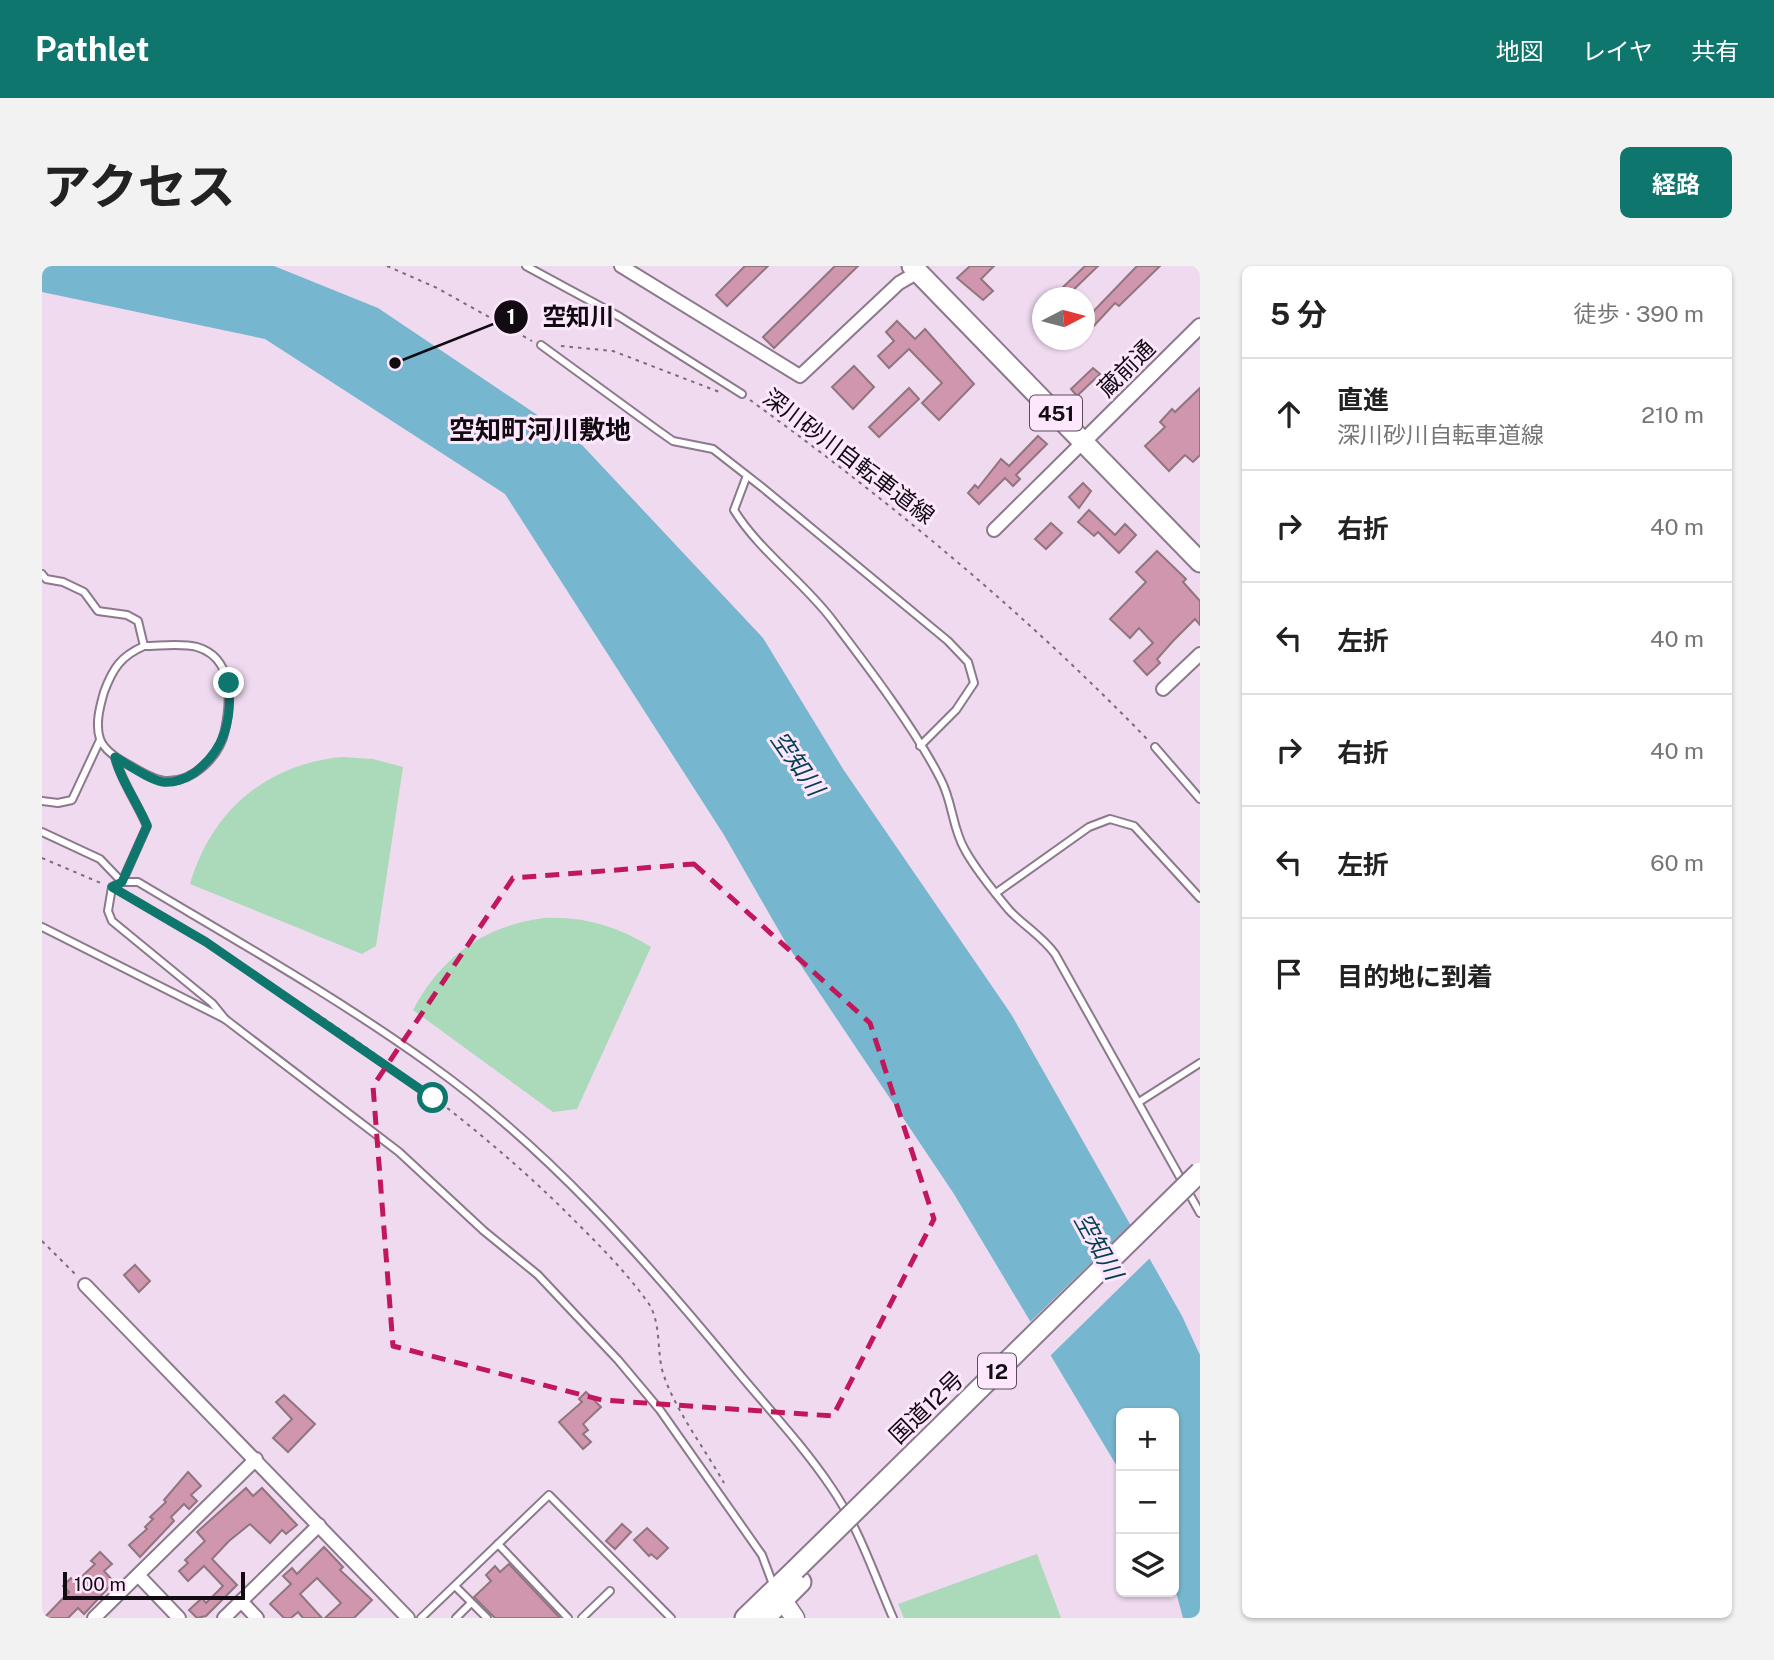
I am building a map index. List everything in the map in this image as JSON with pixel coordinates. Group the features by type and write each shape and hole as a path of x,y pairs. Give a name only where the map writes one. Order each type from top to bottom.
{"highway":[{"name":"451","path":"918,268 1200,562"},
{"name":"国道12号","path":"745,1618 779,1595 1200,1172"},
{"name":"国道12号","path":"798,1576 1200,1190"},
{"name":"国道12号","path":"765,1618 779,1595"}],"main road":[{"path":"779,1595 795,1618"}],"street":[{"path":"621,266 800,376 899,282 918,268"},
{"name":"蔵前通","path":"1084,441 1200,326"},
{"path":"994,530 1084,441"},
{"path":"1163,689 1200,654"},
{"path":"85,1285 408,1618"},
{"path":"94,1618 256,1459"},
{"path":"224,1618 319,1525"},
{"path":"138,1575 179,1618"},
{"path":"241,1601 257,1618"}],"lane":[{"path":"526,266 620,317 742,394"},
{"path":"541,345 673,441 713,449 746,478 838,548 948,641 968,662 974,683 956,710 920,746"},
{"path":"746,478 734,510 743,525 795,576 832,620 920,746 941,780 953,809 955,830 965,851 1011,911 1042,937 1055,954 1200,1213"},
{"path":"42,589 44,577 63,582 84,592 98,611 127,615 138,621 144,646"},
{"path":"42,801 58,803 72,800 100,740 99,710 108,680 124,655 144,646 199,648 218,663 229,683 230,705 224,735 211,760 186,779 163,782 115,757 100,740"},
{"path":"1155,747 1200,799"},
{"path":"115,757 118,770 135,797 147,826 122,882"},
{"path":"996,893 1089,827 1111,819 1134,826 1200,898"},
{"path":"42,832 100,859 122,882"},
{"path":"225,1019 212,1003 112,921 108,911 112,887 122,882 138,882 354,1012 434,1067 516,1134 591,1203 669,1289 832,1488 862,1545 893,1618"},
{"path":"42,927 225,1019 399,1152 484,1231 538,1275 660,1410 727,1501 762,1555 779,1595"},
{"path":"1139,1101 1200,1063"},
{"path":"421,1618 549,1495 671,1618"},
{"path":"498,1544 568,1618"},
{"path":"455,1586 486,1618"},
{"path":"582,1618 610,1591"},
{"path":"456,1618 471,1602"}],"path":[{"name":"深川砂川自転車道線","path":"387,266 437,288 541,345 613,351 723,394 742,394 840,465 979,578 1087,677 1155,747"},
{"path":"42,858 112,887 206,942 433,1098 527,1174 597,1243 653,1312 666,1380 724,1483 727,1501"},
{"path":"42,1241 85,1285"}],"highlighted area":[{"path":"694,864 870,1023 934,1219 833,1416 602,1400 393,1346 373,1086 513,878"}],"green space":[{"path":"342,757 373,759 403,767 376,946 362,954 190,884 199,858 212,834 246,796 266,781 290,770 315,761"},
{"path":"544,918 599,924 625,933 651,947 577,1109 553,1112 413,1010 437,974 466,947 502,928"},
{"path":"1037,1554 1061,1618 904,1618 898,1604"}],"water":[{"path":"42,266 274,266 378,308 582,445 763,638 843,769 1011,1014 1182,1316 1200,1355 1200,1618 1183,1618 1177,1597 1179,1408 1116,1408 1116,1465 954,1194 786,943 724,835 505,494 265,339 42,292"}],"pier":[{"path":"1133,1222 1152,1256 1048,1358 1028,1324"}],"building":[{"path":"745,266 768,266 727,306 716,295"},
{"path":"835,266 858,266 774,348 763,337"},
{"path":"970,266 994,266 981,279 993,291 983,300 957,278"},
{"path":"1085,266 1098,266 1076,287 1063,287"},
{"path":"1137,266 1160,266 1119,306 1115,303 1095,325 1095,310"},
{"path":"897,321 915,339 925,329 974,384 939,420 922,403 942,383 909,349 889,368 878,356 894,341 886,332"},
{"path":"854,366 874,387 853,409 832,387"},
{"path":"1093,368 1100,374 1077,396 1071,389"},
{"path":"909,388 919,399 879,437 869,427"},
{"path":"1200,388 1200,455 1193,462 1185,455 1169,471 1145,446 1165,427 1160,422 1172,409 1175,412"},
{"path":"1038,436 1047,444 1016,475 1020,479 1013,486 1005,478 979,504 968,493 975,485 978,488 1001,459 1009,466"},
{"path":"1083,483 1091,491 1079,508 1069,497"},
{"path":"1089,510 1115,535 1125,524 1136,535 1119,553 1098,532 1094,536 1078,522"},
{"path":"1051,523 1062,533 1046,549 1035,539"},
{"path":"1157,551 1186,579 1183,582 1200,601 1200,625 1195,619 1157,659 1160,663 1147,675 1134,661 1153,643 1139,628 1130,638 1110,619 1146,582 1136,572"},
{"path":"135,1265 150,1281 139,1292 124,1275"},
{"path":"586,1392 601,1407 583,1424 588,1430 583,1434 591,1442 583,1449 559,1422 582,1402 579,1399"},
{"path":"284,1395 315,1424 288,1452 273,1438 292,1419 276,1402"},
{"path":"188,1472 201,1486 191,1495 197,1501 189,1509 184,1504 171,1517 174,1521 140,1557 129,1545 147,1529 145,1527 153,1519 150,1517 166,1502 164,1500"},
{"path":"246,1488 253,1496 262,1488 297,1525 286,1534 282,1530 270,1543 250,1524 229,1541 212,1559 237,1585 206,1616 197,1618 189,1610 202,1598 206,1603 223,1586 204,1566 188,1581 179,1571 188,1563 185,1560 205,1541 197,1532"},
{"path":"622,1524 631,1532 615,1549 606,1541"},
{"path":"647,1528 668,1548 657,1559 651,1554 649,1556 634,1540"},
{"path":"324,1547 343,1567 340,1570 372,1600 354,1618 325,1618 341,1603 317,1578 300,1594 322,1618 303,1618 298,1612 291,1618 284,1618 270,1604 291,1584 283,1576 292,1568 297,1574"},
{"path":"100,1552 112,1564 104,1571 114,1582 84,1614 78,1608 68,1618 44,1618 69,1592 63,1586 71,1578 76,1582 95,1564 91,1561"},
{"path":"509,1564 560,1618 495,1618 474,1597 491,1581 486,1575 495,1566 500,1572"}],"place":[{"name":"空知川","path":"395,363"}],"district":[{"name":"空知町河川敷地","path":"540,429"}],"route":[{"path":"229,683 230,705 224,735 211,760 186,779 163,782 115,757 118,770 135,797 147,826 122,882 112,887 206,942 433,1098"}]}
